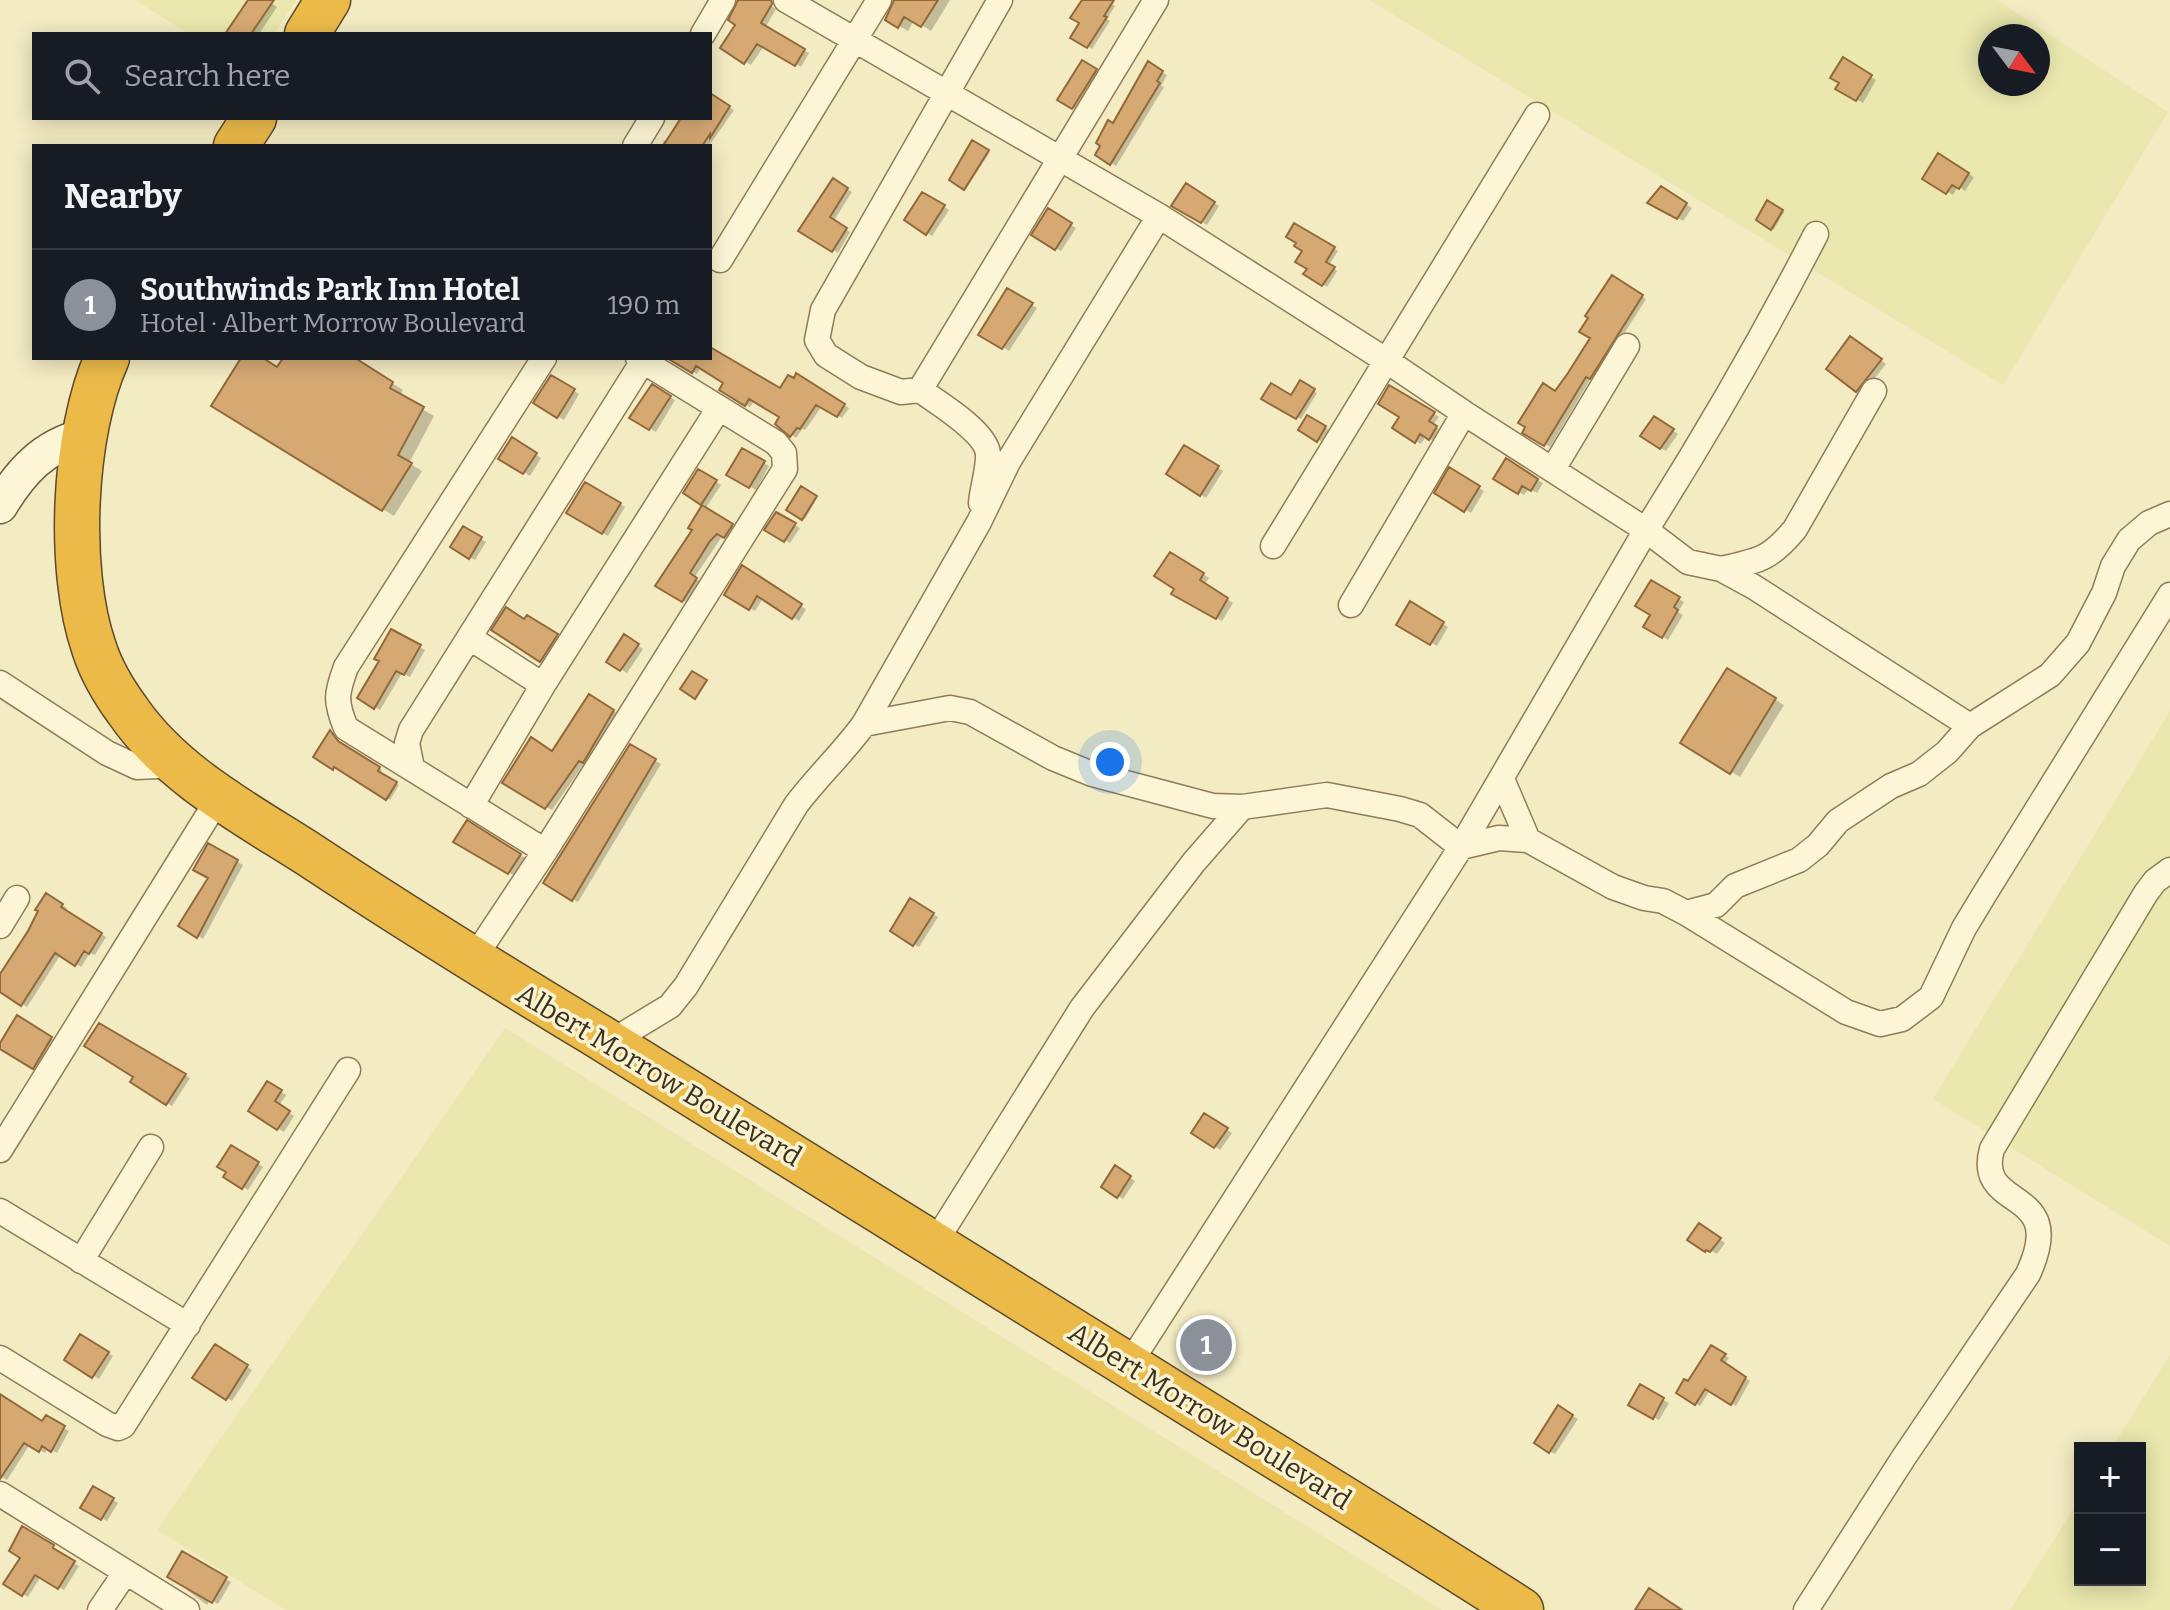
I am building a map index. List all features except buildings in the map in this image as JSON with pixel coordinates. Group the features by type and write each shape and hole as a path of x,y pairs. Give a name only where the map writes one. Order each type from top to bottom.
{"highway":[{"path":"308,32 328,0"},
{"path":"237,144 253,120"},
{"name":"Albert Morrow Boulevard","path":"106,360 89,406 84,436 78,552 83,599 94,648 110,682 147,736 178,765 220,796 472,961 934,1244 1521,1610"}],"main road":[{"path":"0,506 29,466 62,442 84,436"}],"street":[{"path":"704,32 723,0"},
{"path":"786,0 1159,216 1553,469 1646,530 1688,562 1721,569 1754,587 1970,726"},
{"path":"720,260 879,0"},
{"path":"979,522 988,453 983,441 920,390 901,392 861,377 826,355 817,340 823,310 1000,0"},
{"path":"920,390 1156,0"},
{"path":"1273,546 1537,115"},
{"path":"636,144 651,120"},
{"path":"609,1043 670,1006 708,951 796,805 864,724 979,522 1008,462 1159,216"},
{"path":"1128,1366 1461,847 1646,530 1718,417 1816,234"},
{"path":"1553,469 1627,346"},
{"path":"543,360 346,667 337,691 337,707 346,728 545,851"},
{"path":"412,768 407,743 411,730 641,360 776,443 784,453 785,469 545,851 472,961"},
{"path":"1721,569 1761,560 1778,549 1795,529 1874,391"},
{"path":"471,806 543,685 719,408"},
{"path":"1351,605 1464,413"},
{"path":"1686,913 1716,905 1735,886 1799,860 1818,845 1838,821 1883,791 1931,766 1970,726 2050,675 2078,643 2104,593 2113,566 2129,540 2149,523 2170,514"},
{"path":"1461,847 1499,838 1528,840 1613,887 1663,901 1686,913 1846,1012 1880,1024 1902,1019 1931,997 1964,928 2170,595"},
{"path":"470,638 543,685"},
{"path":"0,683 107,753 137,767 178,765"},
{"path":"864,724 950,708 970,712 1053,758 1092,774 1213,806 1242,807 1327,795 1420,815 1461,847"},
{"path":"1502,779 1528,840"},
{"path":"0,1150 220,796"},
{"path":"934,1244 1082,1008 1194,862 1242,807"},
{"path":"1806,1610 1904,1457 2028,1274 2041,1236 2039,1224 2032,1213 1991,1177 1988,1163 1992,1149 2146,893 2155,881 2170,870"},
{"path":"0,926 17,898"},
{"path":"0,1358 107,1424 118,1428 128,1422 348,1070"},
{"path":"81,1261 151,1147"},
{"path":"0,1211 188,1325"},
{"path":"0,1494 187,1610"},
{"path":"100,1610 125,1573"}],"shaded area":[{"path":"135,0 296,0 275,32 186,32"},
{"path":"1369,0 1997,0 2034,24 1978,24 1978,96 2050,96 2050,35 2168,112 2003,385"},
{"path":"2170,711 2170,1246 1933,1099"},
{"path":"505,1028 1442,1610 286,1610 157,1530"},
{"path":"2170,1355 2170,1610 2010,1610 2074,1508 2074,1586 2146,1586 2146,1442 2116,1442"}],"place":[{"name":"Southwinds Park Inn Hotel","path":"1206,1345"}]}
